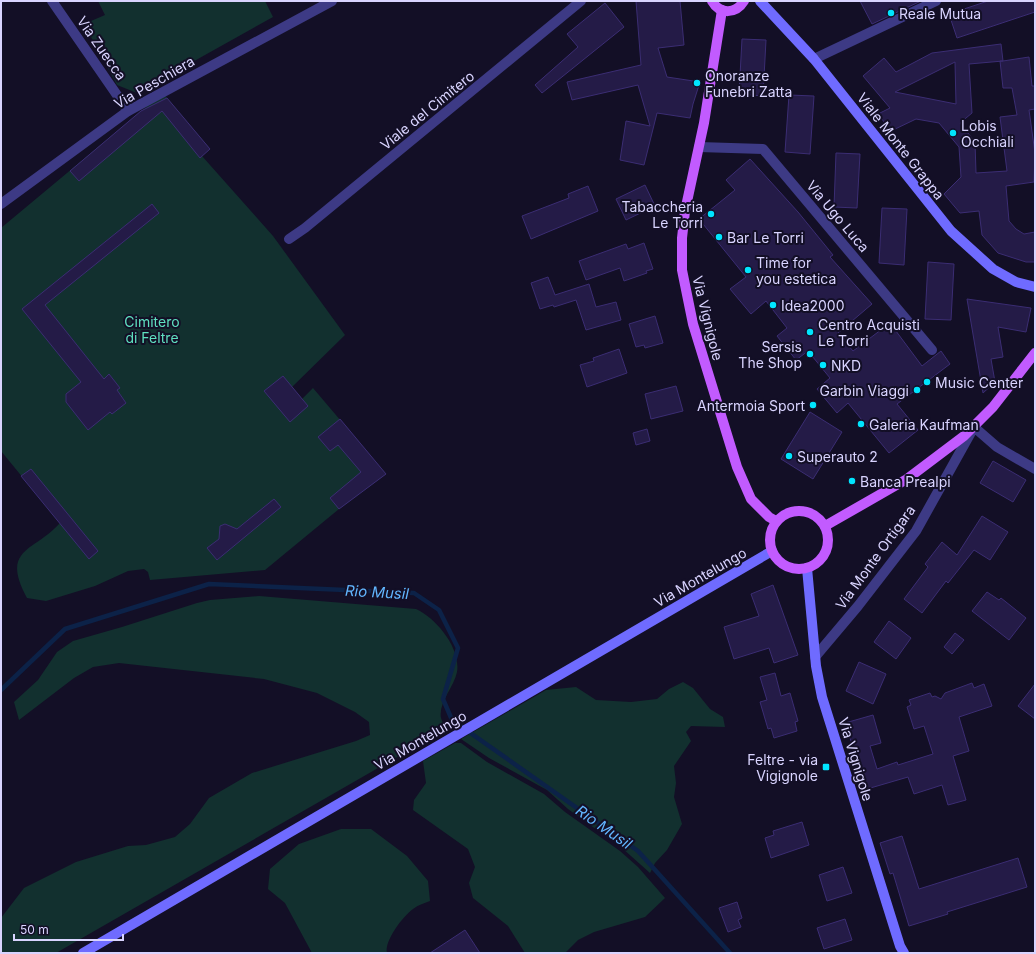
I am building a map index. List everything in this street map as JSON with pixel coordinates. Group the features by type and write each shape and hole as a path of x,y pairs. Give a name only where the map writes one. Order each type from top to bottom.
{"main road":[{"path":"712,1 717,7 727,11 738,8 744,1"},
{"name":"Via Vignigole","path":"722,10 699,147 685,211 682,238 682,270 685,292 716,405 737,466 751,498 769,517 776,521"},
{"path":"825,526 907,479 964,436 993,407 1035,353"},
{"path":"792,511 811,513 819,518 825,526 828,534 826,551 818,562 807,568 790,568 776,558 772,551 770,536 776,521 783,515 792,511"}],"street":[{"name":"Via Zuecca","path":"52,1 128,111"},
{"name":"Via Peschiera","path":"1,204 128,111 332,1"},
{"name":"Viale del Cimitero","path":"289,239 305,228 581,1"},
{"name":"Viale Monte Grappa","path":"760,1 814,59 951,231 993,269 1016,282 1035,286"},
{"path":"814,59 934,2"},
{"name":"Via Ugo Luca","path":"699,147 763,149 932,350"},
{"path":"974,427 997,448 1035,469"},
{"name":"Via Monte Ortigara","path":"815,657 858,606 916,531 974,427"},
{"name":"Via Montelungo","path":"83,953 772,551"},
{"name":"Via Vignigole","path":"807,568 815,657 822,697 900,946 904,953"}],"green space":[{"path":"98,1 265,1 273,17 137,93 117,85 84,24 105,15"},
{"name":"Cimitero di Feltre","path":"163,93 210,149 202,156 273,236 345,335 292,387 302,399 313,388 386,474 339,509 265,570 150,580 148,572 144,569 128,571 95,586 46,601 27,598 20,582 17,569 19,560 31,546 60,523 1,451 1,228"},
{"path":"259,596 416,609 424,613 446,635 455,653 457,663 457,672 444,701 441,712 441,719 446,729 56,953 1,953 1,918 24,888 76,862 128,846 146,845 175,837 190,824 209,798 252,773 356,741 370,735 369,722 355,712 317,693 264,679 119,663 93,667 74,678 19,720 14,702 38,680 57,652 73,641 197,603 210,600"},
{"path":"683,682 693,688 710,709 723,717 725,727 691,726 686,732 691,741 674,766 676,783 674,797 682,824 667,850 655,863 650,873 622,848 568,809 547,790 489,758 461,739 546,690 576,687 596,700 631,702 657,699 669,689"},
{"path":"455,743 461,743 487,762 544,794 565,812 620,851 638,867 665,898 645,917 594,932 578,940 565,953 525,953 508,926 473,898 469,883 475,867 468,849 413,810 414,800 426,783 423,761"},
{"path":"341,829 371,829 407,856 428,881 430,901 409,912 391,936 388,942 387,953 312,953 285,903 268,889 270,869 299,844"}],"building":[{"path":"636,1 680,1 684,45 658,48 667,77 700,82 690,118 657,113 644,165 620,160 626,121 650,126 638,85 572,100 567,82 641,65"},
{"path":"860,1 921,1 872,24"},
{"path":"988,1 1035,1 1035,12 957,38 949,14"},
{"path":"605,3 624,27 542,93 535,85 578,47 567,34"},
{"path":"742,39 766,40 763,96 739,94"},
{"path":"1001,44 1003,61 1029,57 1032,86 1035,86 1035,109 1029,110 1035,153 1034,182 1006,186 1009,221 1016,229 1024,234 1035,232 1035,262 1026,262 998,253 982,235 979,211 960,213 944,194 961,177 959,147 939,123 916,119 891,131 878,114 890,108 863,76 884,58 896,72 932,53","holes":["1000,61 1003,88 1012,88 1017,115 1000,117 1007,171 976,173 975,142 960,123 972,113 969,64","955,62 956,104 895,92"]},
{"path":"789,95 814,96 810,154 785,152"},
{"path":"167,98 210,149 200,158 162,111 79,181 70,171 141,111"},
{"path":"836,153 860,154 857,208 834,207"},
{"path":"750,159 798,212 833,255 830,257 872,304 838,333 853,351 890,323 922,366 941,351 950,364 897,404 918,430 889,453 848,403 837,413 817,389 830,378 808,351 796,360 777,336 787,328 766,301 751,314 730,289 746,277 699,219 735,190 726,180"},
{"path":"645,185 655,206 626,220 616,199"},
{"path":"588,186 598,211 531,239 522,216 569,198 568,194"},
{"path":"152,204 159,213 45,305 104,379 109,374 120,388 117,390 126,403 112,414 110,412 88,430 66,402 66,394 81,382 22,309"},
{"path":"882,208 907,209 904,265 879,263"},
{"path":"644,243 653,269 646,271 647,273 624,281 620,268 586,280 579,261 626,244 628,249"},
{"path":"928,262 954,264 951,320 925,319"},
{"path":"548,277 555,295 589,284 596,307 616,302 621,320 586,330 576,300 554,307 553,305 540,309 531,283"},
{"path":"967,299 1031,308 1026,332 998,327 1003,357 991,359 995,382 983,393"},
{"path":"655,316 663,343 645,348 644,345 636,347 629,324"},
{"path":"619,349 627,373 587,387 580,365 594,361 593,358"},
{"path":"283,376 308,406 290,422 264,391"},
{"path":"676,386 683,411 651,419 645,394"},
{"path":"810,412 842,432 813,479 781,459"},
{"path":"340,419 386,474 339,509 330,498 361,472 338,445 330,451 318,437"},
{"path":"647,429 650,441 636,445 633,433"},
{"path":"993,461 1026,480 1013,502 980,483"},
{"path":"31,469 98,551 89,559 21,476"},
{"path":"274,499 281,507 217,560 207,548 219,539 220,526 225,524 237,529"},
{"path":"982,516 1008,532 990,560 974,550 948,583 946,581 922,613 904,599 928,567 925,564 942,542 957,555"},
{"path":"773,585 798,655 774,663 769,648 734,659 724,627 759,616 751,594"},
{"path":"987,592 999,600 1001,598 1026,618 1009,640 972,611"},
{"path":"889,621 911,638 896,659 874,642"},
{"path":"955,633 964,640 952,654 944,647"},
{"path":"859,662 886,674 873,704 846,691"},
{"path":"775,673 781,696 790,693 798,721 795,722 797,731 774,738 771,728 768,729 760,702 767,700 760,677"},
{"path":"972,683 974,688 984,684 992,706 959,717 969,751 953,756 966,800 948,805 942,785 914,794 908,777 867,789 845,723 873,715 881,743 870,746 877,769 897,762 898,765 933,754 924,726 914,729 907,707 911,705 909,700 930,693 932,697 935,696 941,699 945,693"},
{"path":"1035,684 1035,719 1018,706"},
{"path":"802,822 809,845 771,858 765,838 774,835 773,831"},
{"path":"902,836 919,889 1018,858 1027,887 947,912 948,914 909,926 893,873 890,874 880,843"},
{"path":"843,867 852,893 827,901 819,875"},
{"path":"737,902 742,918 738,920 741,927 728,932 719,908"},
{"path":"845,919 852,940 824,949 817,928"},
{"path":"465,930 480,953 430,953"}],"waterway":[{"name":"Rio Musil","path":"1,690 65,629 209,584 414,593 439,610 458,648 443,699 452,720 638,851 730,953"}],"place":[{"name":"Reale Mutua","path":"891,13"},
{"name":"Onoranze Funebri Zatta","path":"697,83"},
{"name":"Lobis Occhiali","path":"953,133"},
{"name":"Tabaccheria Le Torri","path":"711,214"},
{"name":"Bar Le Torri","path":"719,237"},
{"name":"Time for you estetica","path":"748,270"},
{"name":"Idea2000","path":"773,305"},
{"name":"Centro Acquisti Le Torri","path":"810,332"},
{"name":"Sersis The Shop","path":"810,354"},
{"name":"NKD","path":"823,365"},
{"name":"Music Center","path":"927,382"},
{"name":"Garbin Viaggi","path":"917,390"},
{"name":"Antermoia Sport","path":"813,405"},
{"name":"Galeria Kaufman","path":"861,424"},
{"name":"Superauto 2","path":"789,456"},
{"name":"Banca Prealpi","path":"852,481"},
{"name":"Feltre - via Vigignole","path":"826,767"}]}
